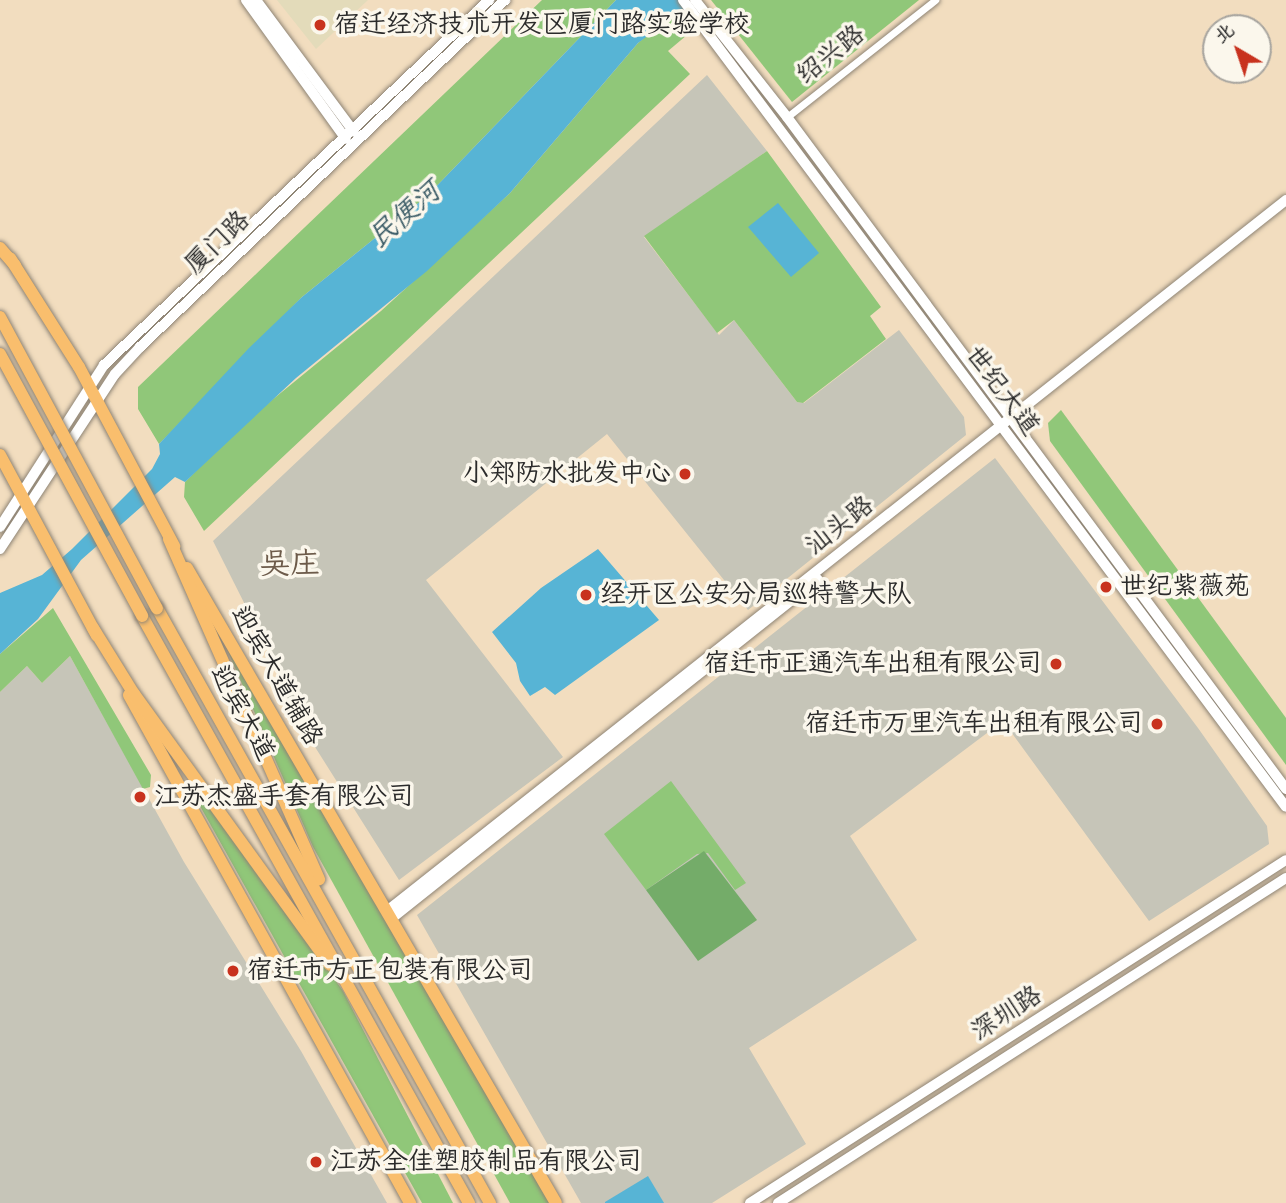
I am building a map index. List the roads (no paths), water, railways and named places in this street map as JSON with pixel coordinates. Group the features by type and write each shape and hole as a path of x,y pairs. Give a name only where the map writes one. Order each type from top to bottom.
{"main road":[{"name":"迎宾大道辅路","path":"0,247 15,265 89,388 169,539 556,1203"},
{"name":"迎宾大道","path":"0,317 157,608 491,1203"},
{"name":"迎宾大道","path":"0,354 142,617 370,1023 466,1203"},
{"path":"0,455 46,547 134,694 370,1023"},
{"path":"169,539 285,810 379,1001"},
{"path":"93,628 410,1203"}],"street":[{"path":"246,0 355,141"},
{"path":"256,0 347,131"},
{"name":"厦门路","path":"0,527 89,388 135,332 489,0"},
{"name":"厦门路","path":"0,549 28,512 96,403 140,347 505,0"},
{"name":"世纪大道","path":"683,0 695,6 787,117 1007,425 1286,789"},
{"name":"绍兴路","path":"787,117 934,0"},
{"name":"世纪大道","path":"695,6 1007,425 1286,807"},
{"name":"汕头路","path":"390,915 1286,200"},
{"name":"汕头路","path":"1007,425 1286,208"},
{"name":"深圳路","path":"750,1203 1286,860"},
{"name":"深圳路","path":"778,1203 1286,878"}],"water":[{"name":"民便河","path":"616,0 697,0 638,43 510,193 427,271 296,378 185,482 175,477 81,560 38,619 0,654 0,593 42,575 72,549 152,469 160,454 159,444 249,348 302,297 427,196"},
{"path":"778,203 819,253 791,277 748,227"},
{"path":"598,549 659,620 555,695 545,687 530,696 520,681 516,663 492,632 541,588"},
{"path":"648,1176 664,1203 605,1203 605,1202"}],"place":[{"name":"宿迁经济技术开发区厦门路实验学校","path":"320,25"},
{"name":"小郑防水批发中心","path":"685,474"},
{"name":"世纪紫薇苑","path":"1106,587"},
{"name":"经开区公安分局巡特警大队","path":"586,595"},
{"name":"宿迁市正通汽车出租有限公司","path":"1056,664"},
{"name":"宿迁市万里汽车出租有限公司","path":"1157,724"},
{"name":"江苏杰盛手套有限公司","path":"140,797"},
{"name":"宿迁市方正包装有限公司","path":"233,971"},
{"name":"江苏全佳塑胶制品有限公司","path":"316,1162"}],"district":[{"name":"吴庄","path":"290,564"}]}
